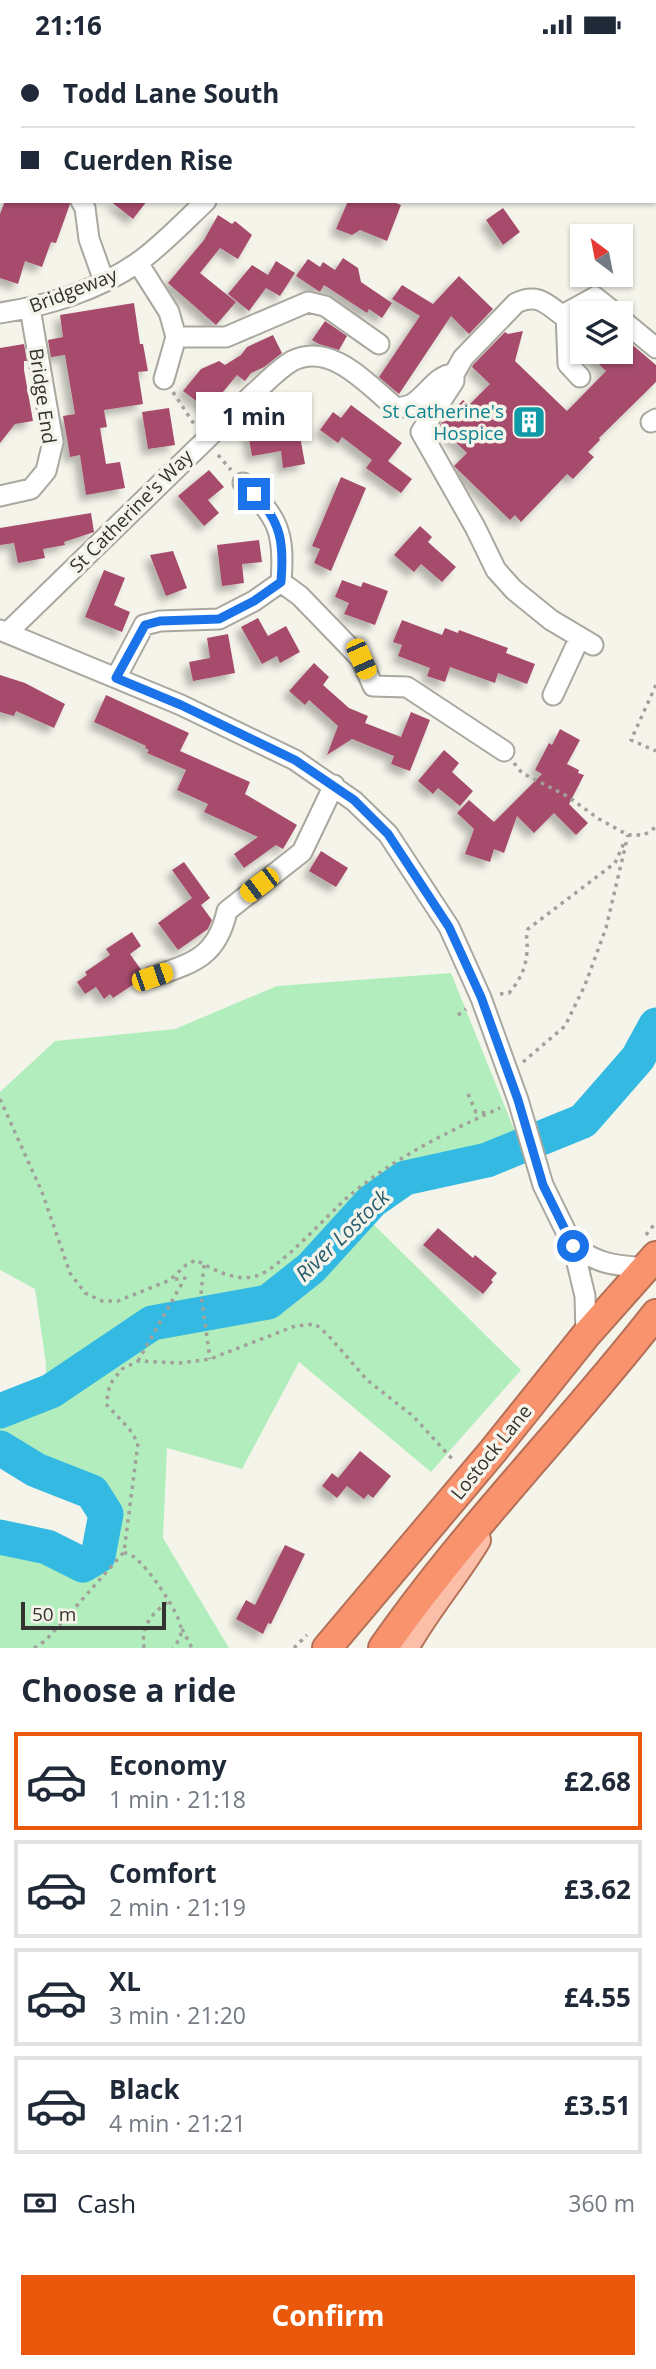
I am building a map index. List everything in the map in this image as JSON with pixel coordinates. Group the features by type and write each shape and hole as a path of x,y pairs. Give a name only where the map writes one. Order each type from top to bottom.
{"highway":[{"name":"Lostock Lane","path":"327,1648 493,1451 586,1335 651,1262"},
{"name":"Lostock Lane","path":"383,1648 407,1613 515,1480 652,1325"}],"main road":[{"path":"406,1648 458,1573 515,1480"}],"street":[{"path":"82,203 89,239 104,281"},
{"name":"Bridgeway","path":"0,313 30,308 104,281 138,263 204,203"},
{"path":"138,263 169,312 176,337 164,379"},
{"path":"553,695 586,641 551,620 514,590 496,570 421,432 454,381 454,374 463,358 516,303 534,297 566,318"},
{"path":"176,337 226,337 308,302 326,306 379,344"},
{"name":"Bridge End","path":"0,496 31,489 46,471 53,442 30,308"},
{"path":"570,311 566,313 568,364 580,377"},
{"path":"633,329 656,348"},
{"name":"St Catherine's Way","path":"4,632 204,440 290,362 306,356 338,361 396,408 414,403 448,374 454,374"},
{"path":"243,483 265,505 277,523 283,554 281,582"},
{"path":"116,678 145,625 160,621 219,619 254,601 281,582"},
{"path":"281,582 300,596 361,659 373,686 407,687 504,751"},
{"path":"4,632 181,705 295,760 334,785 369,813 388,834 449,927 481,997 521,1109 543,1185 573,1246 585,1296 586,1335"},
{"path":"152,977 177,968 214,947 223,929 227,911 302,852 334,785"},
{"path":"573,1246 592,1259 604,1263 651,1262"}],"path":[{"path":"656,685 631,740 656,751"},
{"path":"504,751 522,773 568,796 628,835 644,835 656,827"},
{"path":"481,997 509,993 520,980 526,965 528,948 525,937 528,929 615,863 628,835"},
{"path":"508,1075 565,1026 606,928 628,835"},
{"path":"468,1094 475,1112 488,1114"},
{"path":"0,1099 42,1192 70,1273 85,1293 102,1301 118,1301 170,1280 185,1278 138,1361"},
{"path":"170,1280 186,1265 196,1260 228,1276 256,1277 273,1267 349,1196 385,1168 447,1132 488,1114 521,1109"},
{"path":"204,1265 201,1294 210,1359"},
{"path":"34,1648 45,1641 124,1552 138,1443 106,1404 110,1384 122,1369 138,1361 180,1363 210,1359 295,1326 315,1324 367,1380 413,1416 458,1466"},
{"path":"124,1552 134,1557 164,1593 192,1648"},
{"path":"144,1648 142,1633 148,1620 169,1601"},
{"path":"173,1648 180,1640 181,1627"}],"green space":[{"path":"451,973 518,1139 382,1180 355,1206 521,1370 431,1472 299,1362 242,1469 167,1448 163,1538 229,1648 0,1648 0,1553 29,1557 82,1572 101,1563 107,1544 112,1504 88,1480 28,1455 0,1434 0,1420 46,1399 46,1364 35,1289 0,1270 0,1092 55,1041 175,1029 277,986"}],"building":[{"path":"4,203 70,204 56,243 51,242 42,267 25,261 18,284 0,278 0,214"},
{"path":"113,203 145,203 133,219"},
{"path":"347,203 401,205 387,241 360,230 352,235 336,229"},
{"path":"503,208 520,232 503,245 486,220"},
{"path":"218,215 232,224 235,221 252,235 238,259 220,248 200,273 236,302 216,325 168,283 204,240"},
{"path":"343,258 358,268 361,282 392,303 382,318 369,309 367,313 324,285 320,292 296,276 308,259 320,267 323,262 335,270"},
{"path":"276,261 295,273 280,296 266,288 249,311 228,294 252,265 268,275"},
{"path":"459,276 493,309 469,334 451,316 399,394 379,377 420,316 392,299 402,285 433,304"},
{"path":"134,303 140,344 143,344 148,371 138,372 143,404 104,410 107,427 100,428 106,464 120,462 125,488 86,495 80,455 70,457 63,416 75,414 65,355 51,357 48,340 63,337 60,315"},
{"path":"325,321 347,336 339,350 312,340"},
{"name":"St Catherine's Hospice","path":"523,331 515,361 567,411 606,371 599,364 633,364 633,345 656,365 656,382 599,438 588,452 594,457 573,479 567,474 521,522 515,515 510,520 454,466 467,453 439,426 463,400 469,405 490,384 472,367 505,332 508,334"},
{"path":"273,335 282,353 251,373 245,381 237,375 208,410 183,391 201,369 219,361 225,365 241,355 247,347"},
{"path":"24,344 27,361 24,361 24,370 33,421 15,424 0,443 0,348"},
{"path":"351,405 402,443 388,461 412,479 401,493 366,468 372,460 342,437 338,443 320,430 333,412 341,418"},
{"path":"169,408 175,445 148,449 142,412"},
{"path":"287,418 289,426 298,425 305,464 283,468 281,451 252,456 248,433 273,429 272,421"},
{"path":"209,470 224,487 208,500 219,513 204,526 178,496"},
{"path":"341,477 366,488 331,571 314,563 320,549 312,546"},
{"path":"91,513 94,532 64,542 65,545 43,549 45,558 18,563 14,543 0,545 0,528"},
{"path":"420,526 432,537 428,542 456,567 442,582 421,564 414,572 394,555"},
{"path":"259,540 262,562 242,564 244,583 222,586 217,545"},
{"path":"173,551 187,588 166,596 150,555"},
{"path":"104,570 125,578 114,605 130,612 122,632 85,617"},
{"path":"342,580 361,587 363,582 388,591 375,625 344,614 349,603 335,597"},
{"path":"258,618 268,636 286,626 300,652 280,663 277,656 262,664 241,627"},
{"path":"402,620 442,635 445,628 458,633 459,630 508,648 506,653 535,664 527,684 498,673 495,683 450,667 445,682 427,676 430,668 398,656 402,645 393,642"},
{"path":"228,634 235,673 193,681 189,662 210,658 207,638"},
{"path":"314,663 329,677 323,685 349,708 368,716 365,723 401,737 411,712 430,720 410,771 391,764 394,756 352,739 327,755 338,726 309,700 305,705 289,691"},
{"path":"0,675 25,683 65,704 54,728 16,711 14,716 0,712"},
{"path":"106,695 189,733 180,751 250,782 245,794 297,825 283,849 276,845 244,868 234,854 258,837 204,812 208,804 177,790 186,770 147,753 149,750 146,746 94,722"},
{"path":"560,729 580,740 567,764 584,775 569,804 588,823 576,835 554,813 534,833 517,816 504,853 494,849 490,862 465,854 474,829 457,813 469,800 494,822 542,774 535,770 549,743 552,745"},
{"path":"444,750 459,763 452,772 473,791 460,806 438,788 433,794 418,781"},
{"path":"321,851 348,868 336,887 309,871"},
{"path":"184,862 210,898 201,905 212,920 208,929 178,950 158,923 192,898 172,870"},
{"path":"132,932 141,946 130,954 142,971 137,976 140,980 113,998 110,994 104,999 96,987 85,994 77,982 87,975 85,972 110,955 106,949"},
{"path":"438,1228 473,1258 475,1255 497,1273 483,1294 423,1245"},
{"path":"360,1451 391,1476 373,1498 368,1494 364,1499 347,1486 337,1498 322,1486 332,1473 338,1478"},
{"path":"285,1545 305,1554 271,1624 268,1623 263,1634 236,1619 246,1600 255,1605"}],"waterway":[{"name":"River Lostock","path":"0,1411 51,1391 152,1323 268,1302 311,1268 372,1201 405,1178 487,1160 583,1121 638,1058 656,1025"},
{"name":"River Lostock","path":"0,1448 36,1470 92,1492 106,1514 98,1556 83,1565 47,1547 0,1537"}],"place":[{"name":"St Catherine's Hospice","path":"529,422"}],"route":[{"path":"254,494 277,523 283,554 281,582 254,601 219,619 160,621 145,625 116,678 181,705 295,760 354,800 388,834 449,927 481,997 518,1100 543,1185 573,1246"}]}
